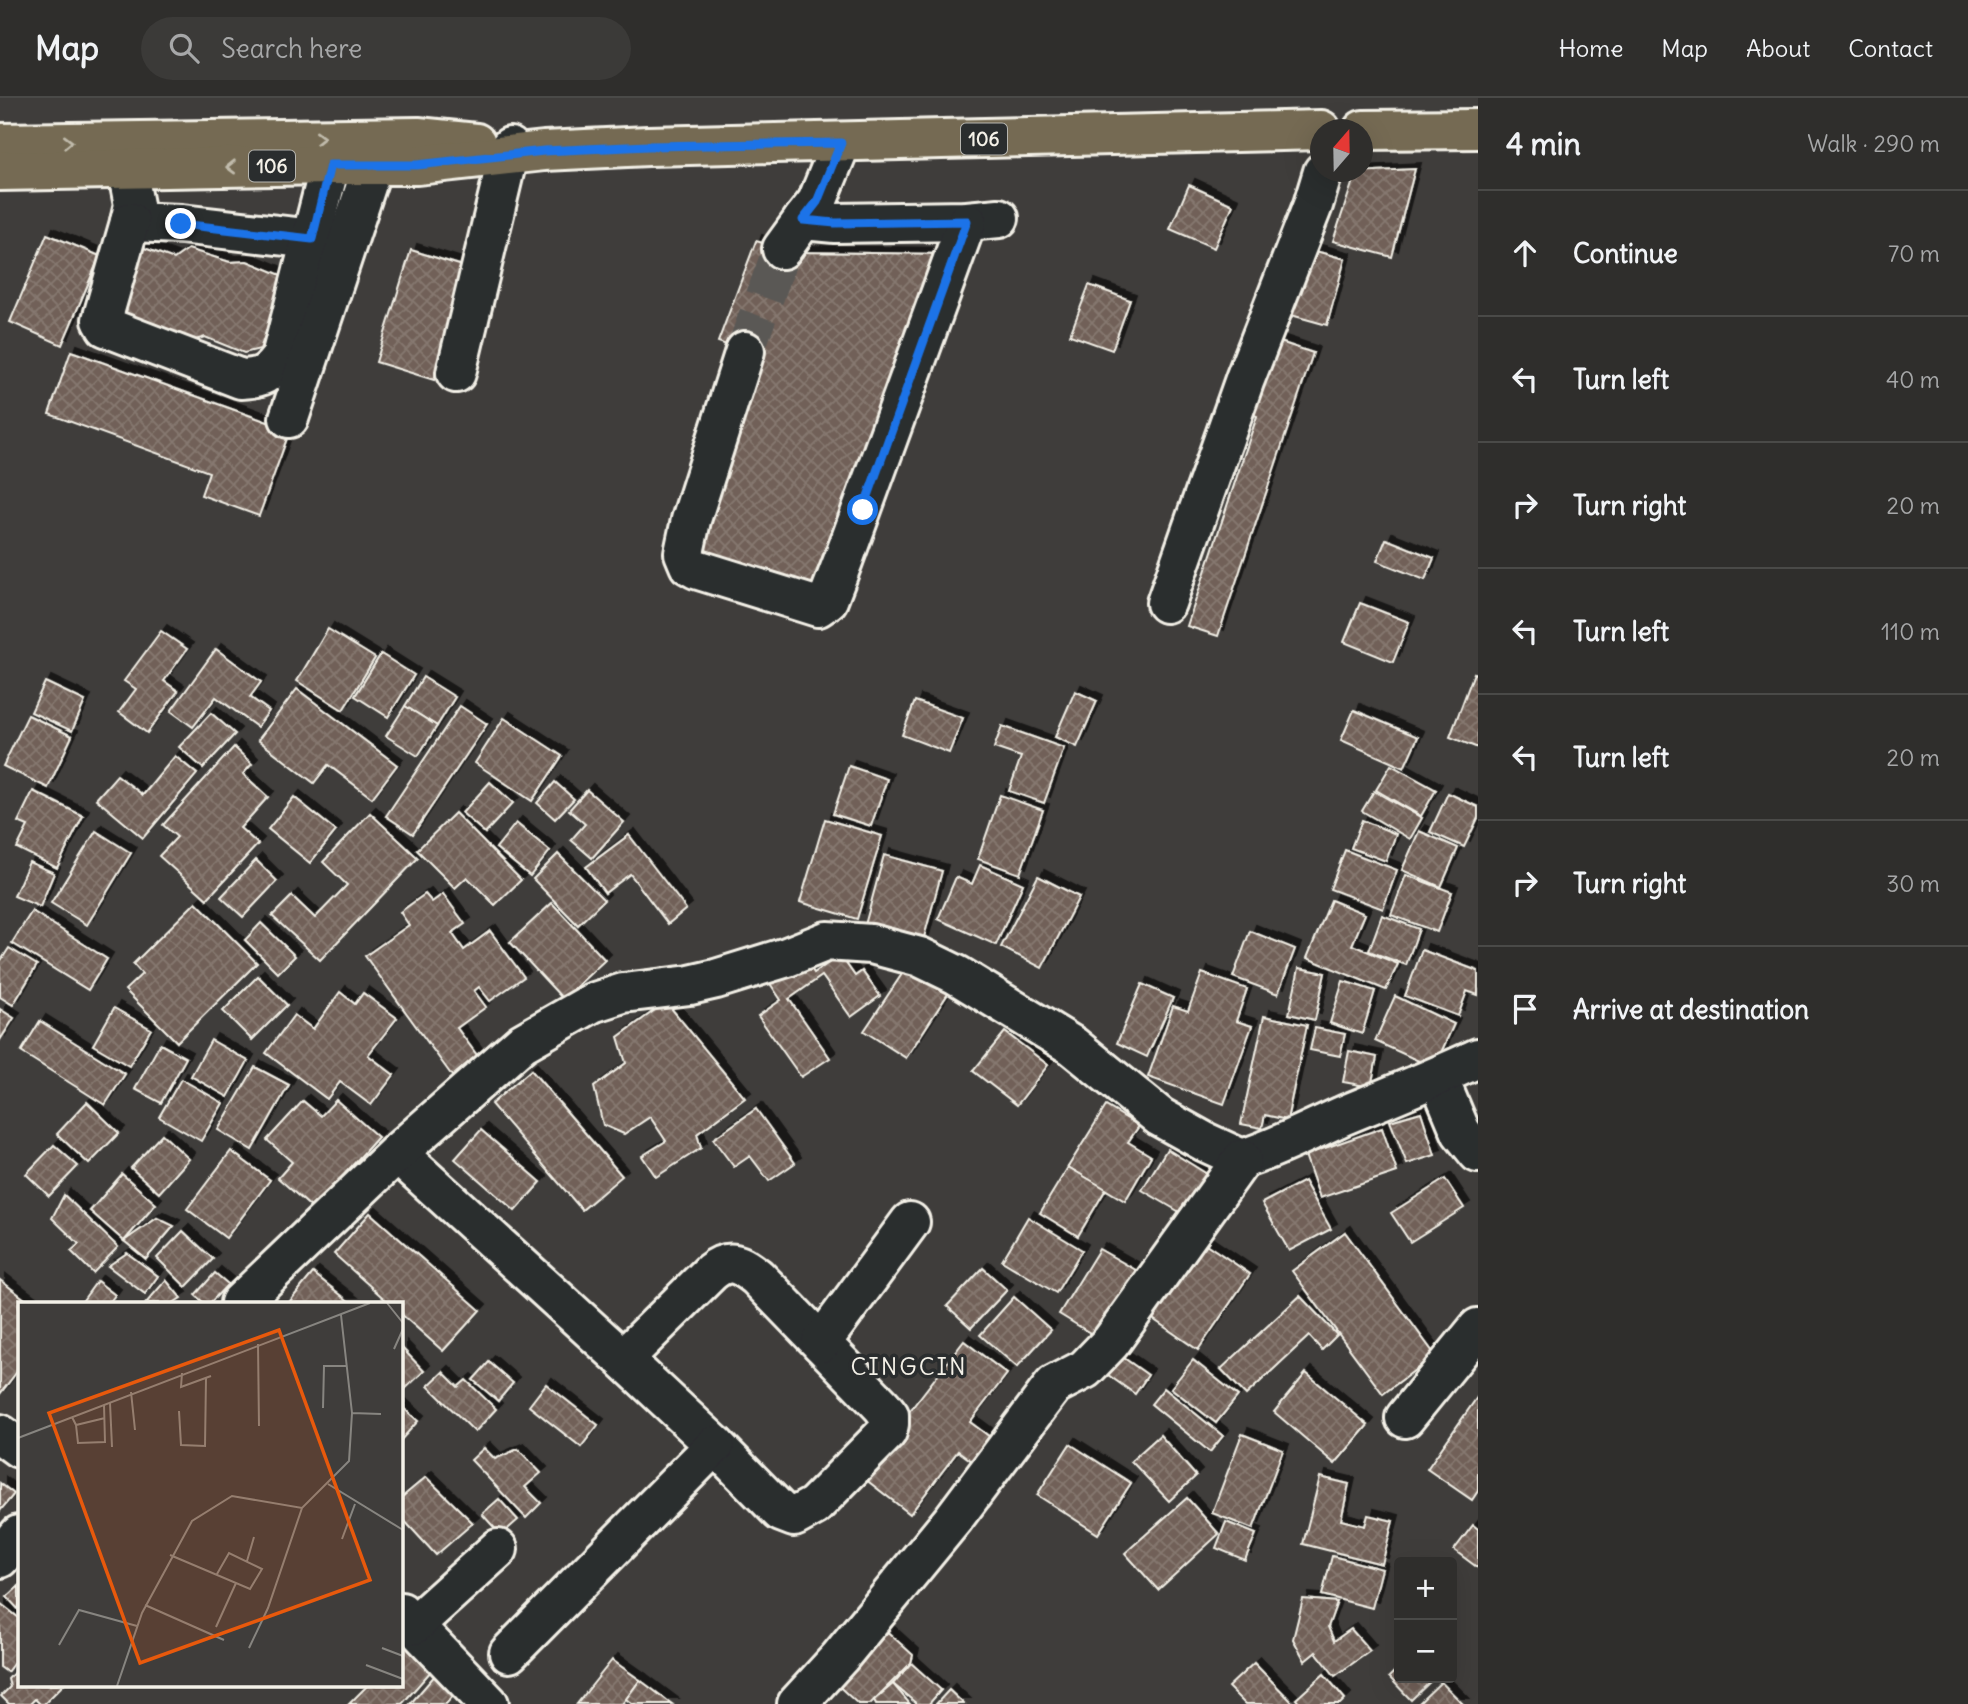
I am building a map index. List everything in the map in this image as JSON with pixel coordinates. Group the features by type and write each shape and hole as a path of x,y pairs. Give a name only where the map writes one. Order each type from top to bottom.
{"main road":[{"path":"1373,130 1478,129"},
{"name":"106","path":"0,171 417,165 521,151 648,146 1310,131"},
{"name":"106","path":"0,143 418,137 521,151"}],"street":[{"path":"745,351 691,520 684,553 689,565 696,569 818,607 828,600 983,220 835,223 793,235 817,202 841,143"},
{"path":"456,373 521,151"},
{"path":"127,169 134,205 102,320 106,327 241,379 258,378 272,370 281,358 330,165"},
{"path":"289,418 373,165"},
{"path":"1166,603 1245,379 1320,182"},
{"path":"130,222 181,224 312,239"},
{"path":"241,1302 397,1153 522,1043 592,1003 623,993 716,979 787,957 827,941 871,944 920,957 957,975 1073,1046 1160,1117 1242,1159"},
{"path":"797,1704 840,1657 954,1518 1046,1394 1054,1385 1085,1368 1111,1342 1242,1159 1478,1058"},
{"path":"1438,1077 1461,1132 1478,1153"},
{"path":"397,1153 715,1445 781,1512 794,1517 814,1506 887,1432 890,1424 889,1415 882,1406 757,1277 736,1264 719,1265 623,1359"},
{"path":"821,1343 910,1223"},
{"path":"1405,1418 1478,1328"},
{"path":"0,1434 18,1447"},
{"path":"509,1653 715,1445"},
{"path":"0,1558 18,1536"},
{"path":"489,1704 407,1619 498,1549"}],"building":[{"path":"1415,169 1392,257 1333,241 1353,182 1373,182 1373,171"},
{"path":"1189,185 1233,205 1214,248 1170,229"},
{"path":"47,234 100,256 62,345 10,322"},
{"path":"756,241 793,252 947,254 820,601 694,558 761,357 718,342"},
{"path":"139,246 174,259 188,249 230,262 247,261 286,277 260,349 244,353 205,337 192,341 112,319"},
{"path":"1308,249 1345,259 1327,325 1291,315"},
{"path":"411,250 469,268 434,380 376,362"},
{"path":"1089,285 1130,300 1112,350 1070,335"},
{"path":"1268,338 1313,353 1218,636 1187,626 1257,416 1243,411"},
{"path":"71,351 290,430 259,516 201,495 209,472 49,414"},
{"path":"1386,539 1434,558 1425,580 1377,561"},
{"path":"1360,603 1409,622 1393,662 1344,642"},
{"path":"328,629 375,658 343,710 297,681"},
{"path":"161,631 187,649 164,681 178,691 147,733 119,712 136,689 124,681"},
{"path":"216,649 261,682 250,697 269,711 257,727 216,697 193,727 171,711"},
{"path":"381,654 414,675 388,717 355,696"},
{"path":"1474,673 1478,675 1478,748 1450,737"},
{"path":"423,677 455,697 437,726 405,706"},
{"path":"45,682 85,701 72,731 31,712"},
{"path":"297,689 397,765 372,798 328,765 314,783 258,740"},
{"path":"1075,691 1097,701 1077,747 1055,737"},
{"path":"915,701 963,718 949,753 902,735"},
{"path":"405,706 437,726 418,756 386,736"},
{"path":"460,706 487,724 413,834 386,816"},
{"path":"1354,710 1418,737 1404,768 1341,740"},
{"path":"211,713 235,734 203,768 179,747"},
{"path":"28,715 72,736 48,788 3,766"},
{"path":"504,718 562,756 532,801 475,763"},
{"path":"1002,726 1064,748 1044,803 1009,791 1021,757 994,748"},
{"path":"234,747 252,764 243,774 268,797 240,828 258,844 207,899 159,856 177,837 163,825"},
{"path":"175,756 197,774 143,838 96,799 117,775 143,795"},
{"path":"1391,765 1436,790 1421,816 1376,790"},
{"path":"849,766 887,779 871,826 833,814"},
{"path":"490,782 513,803 485,833 462,813"},
{"path":"555,782 574,799 555,819 537,803"},
{"path":"587,790 624,822 592,858 571,840 585,824 569,810"},
{"path":"33,791 83,816 57,868 17,848 28,826 18,822"},
{"path":"1374,791 1422,818 1410,839 1362,811"},
{"path":"1448,793 1478,807 1478,818 1464,847 1430,832"},
{"path":"1000,795 1043,810 1020,874 978,859"},
{"path":"294,797 336,831 310,863 268,829"},
{"path":"370,813 418,858 320,960 272,916 292,896 315,918 347,885 323,862"},
{"path":"455,813 521,880 495,905 467,877 455,888 417,850"},
{"path":"825,819 882,836 857,919 800,902"},
{"path":"1362,820 1396,834 1386,861 1351,848"},
{"path":"516,823 550,851 530,876 496,848"},
{"path":"96,831 131,853 87,925 51,903"},
{"path":"1419,831 1458,848 1441,887 1402,870"},
{"path":"629,835 686,909 668,924 630,874 605,893 586,867"},
{"path":"1345,850 1397,870 1383,909 1330,889"},
{"path":"558,854 604,900 578,925 533,879"},
{"path":"884,855 942,871 923,941 865,925"},
{"path":"256,860 277,881 243,917 221,897"},
{"path":"29,862 54,873 40,907 14,896"},
{"path":"980,865 1023,884 996,945 938,919 956,877 972,884"},
{"path":"1406,875 1452,892 1437,932 1391,915"},
{"path":"1038,876 1079,897 1042,968 1001,947"},
{"path":"425,894 432,902 443,894 465,924 452,933 464,950 490,931 524,977 490,1001 479,987 474,991 486,1007 457,1028 482,1062 455,1080 365,956 409,925 400,912"},
{"path":"1331,900 1365,914 1352,945 1398,964 1386,990 1307,958"},
{"path":"196,902 257,963 177,1042 125,990 142,974 133,964"},
{"path":"552,903 605,960 563,999 510,942"},
{"path":"32,911 107,959 88,990 12,943"},
{"path":"1382,915 1419,929 1406,965 1369,951"},
{"path":"261,923 295,956 278,973 245,940"},
{"path":"1250,931 1295,949 1278,994 1233,977"},
{"path":"9,948 37,965 13,1005 0,997 0,962"},
{"path":"1422,950 1478,971 1478,995 1467,991 1458,1016 1405,996"},
{"path":"802,955 814,973 840,955 855,976 862,971 880,996 851,1017 822,976 789,999 830,1058 801,1077 758,1016 781,1000 767,979"},
{"path":"912,959 953,986 906,1058 864,1031"},
{"path":"1299,968 1325,973 1315,1020 1289,1014"},
{"path":"1202,973 1247,989 1236,1021 1252,1026 1224,1104 1148,1077 1173,1006 1188,1011"},
{"path":"258,976 287,1005 252,1040 223,1011"},
{"path":"1343,981 1375,991 1362,1034 1330,1023"},
{"path":"1142,984 1173,998 1147,1057 1117,1043"},
{"path":"340,992 355,1004 363,993 397,1018 368,1055 394,1075 371,1105 340,1082 327,1099 266,1053 294,1015 313,1029"},
{"path":"1395,996 1454,1024 1434,1068 1375,1041"},
{"path":"666,1002 745,1098 697,1134 701,1148 656,1177 642,1156 666,1141 650,1117 624,1134 603,1125 594,1087 626,1063 618,1037"},
{"path":"114,1008 151,1029 129,1066 93,1045"},
{"path":"0,1009 14,1018 0,1040"},
{"path":"1264,1016 1307,1025 1287,1120 1265,1115 1262,1128 1241,1124"},
{"path":"40,1021 125,1074 105,1105 21,1052"},
{"path":"1315,1028 1345,1034 1340,1056 1310,1050"},
{"path":"1005,1032 1048,1065 1017,1105 973,1071"},
{"path":"211,1040 248,1061 228,1097 191,1076"},
{"path":"160,1044 186,1058 161,1103 135,1089"},
{"path":"1349,1051 1377,1057 1371,1087 1343,1082"},
{"path":"255,1067 289,1085 252,1150 218,1130"},
{"path":"531,1070 622,1176 582,1210 491,1104"},
{"path":"181,1079 223,1103 201,1141 159,1117"},
{"path":"336,1100 378,1137 313,1209 278,1178 292,1162 267,1140 303,1101 321,1116"},
{"path":"87,1102 119,1133 89,1164 57,1134"},
{"path":"1106,1106 1139,1126 1128,1142 1151,1156 1125,1201 1068,1167"},
{"path":"756,1109 795,1163 769,1181 750,1156 734,1167 713,1139"},
{"path":"1421,1112 1435,1155 1407,1164 1390,1121"},
{"path":"1382,1128 1397,1172 1320,1198 1305,1155"},
{"path":"481,1130 541,1182 515,1211 455,1159"},
{"path":"162,1134 189,1159 159,1193 131,1168"},
{"path":"54,1145 78,1166 49,1196 26,1174"},
{"path":"1167,1149 1207,1174 1183,1214 1142,1190"},
{"path":"231,1151 270,1180 226,1238 187,1209"},
{"path":"1068,1167 1106,1189 1078,1236 1040,1213"},
{"path":"122,1174 156,1204 124,1241 90,1211"},
{"path":"1445,1179 1464,1208 1410,1242 1391,1213"},
{"path":"1304,1181 1331,1229 1289,1251 1262,1203"},
{"path":"64,1195 118,1247 93,1273 71,1251 79,1244 52,1218"},
{"path":"370,1213 480,1310 443,1351 402,1315 402,1302 388,1302 334,1254"},
{"path":"1028,1217 1082,1250 1056,1293 1002,1261"},
{"path":"157,1218 174,1226 146,1259 124,1241"},
{"path":"183,1231 213,1259 186,1287 157,1258"},
{"path":"1345,1232 1435,1355 1383,1394 1292,1271"},
{"path":"1203,1242 1250,1274 1198,1350 1150,1317"},
{"path":"1099,1249 1141,1273 1100,1339 1059,1314"},
{"path":"127,1253 158,1276 145,1294 108,1266"},
{"path":"983,1268 1007,1290 971,1328 947,1306"},
{"path":"215,1273 228,1284 211,1302 203,1302 195,1295"},
{"path":"313,1273 350,1302 291,1302"},
{"path":"0,1280 29,1302 18,1302 18,1370 0,1394"},
{"path":"166,1280 181,1298 175,1302 147,1302"},
{"path":"97,1281 115,1295 110,1302 82,1302"},
{"path":"1300,1296 1337,1335 1322,1350 1309,1336 1246,1395 1221,1369"},
{"path":"1014,1297 1051,1330 1017,1367 980,1335"},
{"path":"964,1341 1007,1374 970,1422 994,1440 976,1464 958,1451 910,1514 860,1475"},
{"path":"402,1348 424,1371 404,1390 402,1388"},
{"path":"1114,1351 1148,1375 1135,1394 1101,1370"},
{"path":"1193,1360 1238,1396 1216,1423 1171,1388"},
{"path":"489,1362 513,1383 498,1401 473,1380"},
{"path":"443,1372 458,1387 466,1380 496,1409 475,1432 428,1386"},
{"path":"1306,1373 1368,1425 1335,1464 1274,1412"},
{"path":"546,1384 598,1425 581,1447 529,1406"},
{"path":"1164,1388 1223,1436 1210,1452 1151,1404"},
{"path":"1478,1396 1478,1491 1472,1500 1427,1469"},
{"path":"402,1407 418,1421 402,1439"},
{"path":"1242,1434 1283,1450 1253,1529 1212,1513"},
{"path":"1160,1435 1196,1476 1169,1501 1131,1461"},
{"path":"1070,1444 1131,1483 1098,1534 1037,1495"},
{"path":"484,1448 495,1459 518,1449 541,1473 525,1487 541,1503 526,1518 471,1460"},
{"path":"426,1477 473,1523 436,1555 402,1518 402,1497"},
{"path":"1320,1477 1349,1484 1341,1520 1365,1526 1368,1515 1393,1521 1382,1564 1303,1544"},
{"path":"0,1483 14,1494 0,1511"},
{"path":"1187,1498 1219,1534 1158,1590 1125,1553"},
{"path":"499,1499 518,1520 501,1535 482,1514"},
{"path":"1226,1522 1256,1534 1245,1560 1216,1548"},
{"path":"1473,1525 1478,1529 1478,1568 1454,1550"},
{"path":"1332,1556 1382,1569 1372,1608 1322,1595"},
{"path":"18,1587 18,1609 7,1597"},
{"path":"1303,1599 1337,1602 1328,1627 1334,1641 1351,1629 1370,1651 1335,1676 1316,1652 1305,1661 1293,1639"},
{"path":"0,1603 18,1617 18,1657 7,1672 0,1667"},
{"path":"881,1626 913,1655 911,1663 870,1704 858,1704 832,1680"},
{"path":"415,1638 439,1662 402,1704 349,1704 367,1686 402,1686 402,1651"},
{"path":"612,1660 640,1680 626,1699 622,1704 577,1704"},
{"path":"911,1663 941,1690 929,1704 917,1704 893,1684"},
{"path":"1254,1663 1294,1704 1245,1704 1228,1687"},
{"path":"443,1666 464,1684 446,1704 410,1704"},
{"path":"18,1668 18,1686 62,1686 44,1704 35,1699 30,1704 9,1704 1,1696 10,1687 8,1679"},
{"path":"1324,1674 1345,1699 1340,1704 1300,1704 1296,1699"},
{"path":"640,1680 672,1704 632,1704 626,1699"},
{"path":"1395,1683 1429,1683 1411,1700"},
{"path":"1442,1683 1463,1704 1418,1704"},
{"path":"893,1684 910,1704 876,1704 874,1700"},
{"path":"949,1690 964,1704 936,1704"}],"tunnel":[{"path":"745,351 782,249"}],"district":[{"name":"CINGCIN","path":"909,1366"}],"route":[{"path":"181,224 312,239 330,165 417,165 544,151 648,146 841,143 817,202 803,220 835,223 967,221 863,510"}]}
